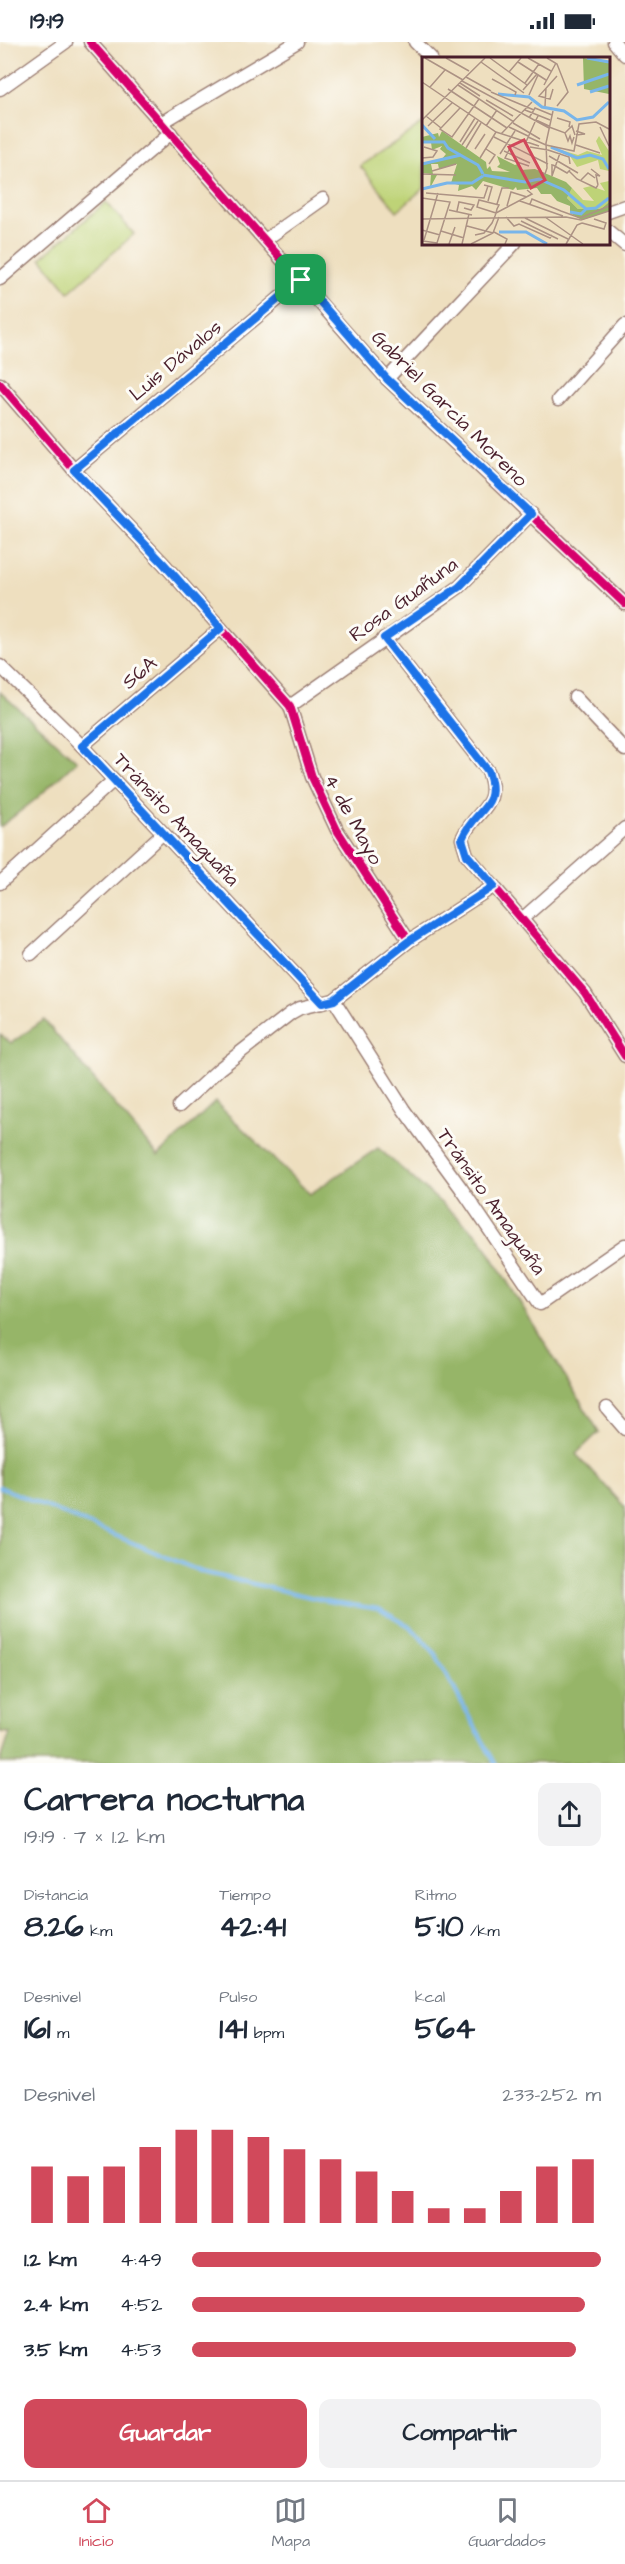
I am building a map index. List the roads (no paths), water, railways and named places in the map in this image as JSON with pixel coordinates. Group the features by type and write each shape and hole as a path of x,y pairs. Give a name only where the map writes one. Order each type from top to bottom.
{"street":[{"path":"0,89 66,42"},
{"name":"Gabriel García Moreno","path":"90,42 387,379 625,604"},
{"path":"161,123 297,42"},
{"path":"415,42 430,57"},
{"path":"614,42 625,55"},
{"path":"0,279 171,133"},
{"path":"265,240 323,199"},
{"path":"610,212 625,206"},
{"path":"610,232 625,245"},
{"path":"387,379 513,244"},
{"name":"Luis Dávalos","path":"74,470 301,280"},
{"path":"558,400 625,325"},
{"name":"4 de Mayo","path":"0,384 74,470 163,563 290,706 312,777 337,830 409,941"},
{"name":"Rosa Guañuna","path":"290,706 459,587 531,514"},
{"name":"S6A","path":"82,746 221,628"},
{"path":"384,638 488,771 494,787 492,796 488,805 467,825 462,839 467,855 585,993 625,1056"},
{"name":"Tránsito Amaguaña","path":"0,666 82,746 163,833 328,1002 461,1188 540,1304 625,1245"},
{"path":"575,697 625,750"},
{"path":"0,883 114,780"},
{"path":"31,954 163,833"},
{"path":"522,919 623,834"},
{"path":"179,1106 219,1069 291,1013 300,1008 328,1002 409,941 494,886"},
{"path":"607,1408 625,1429"}],"waterway":[{"path":"0,1487 202,1572 332,1602 379,1609 411,1627 434,1652 495,1763"}]}
